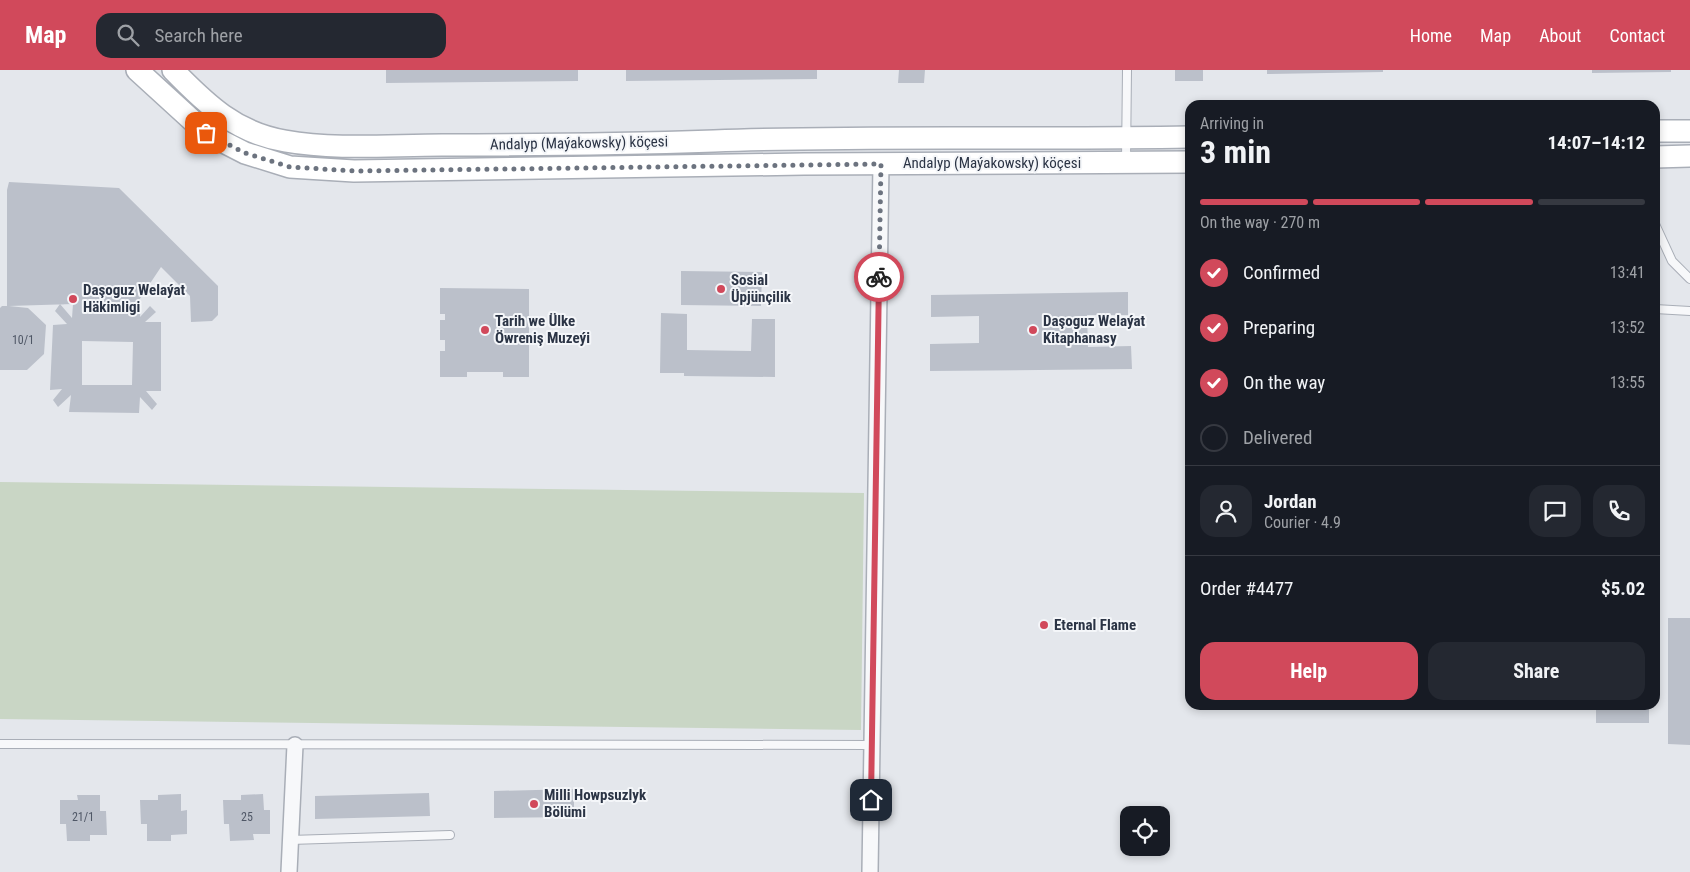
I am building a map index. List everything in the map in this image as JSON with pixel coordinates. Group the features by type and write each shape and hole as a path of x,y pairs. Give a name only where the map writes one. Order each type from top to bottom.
{"main road":[{"name":"Andalyp (Maýakowsky) köçesi","path":"136,70 206,133 245,153 290,167 354,171 1185,162"},
{"name":"Andalyp (Maýakowsky) köçesi","path":"173,70 202,100 238,127 283,141 337,146 591,145 789,138 1185,137"},
{"path":"1660,131 1690,131"},
{"path":"1660,156 1690,156"}],"street":[{"path":"870,872 881,164"},
{"path":"289,872 295,744"}],"lane":[{"path":"1126,162 1127,70"},
{"path":"1660,235 1672,261 1690,279"},
{"path":"1660,309 1690,310"},
{"path":"0,744 872,746"},
{"path":"290,840 450,836"}],"green space":[{"path":"0,482 864,493 861,730 0,719"}],"building":[{"path":"386,70 578,70 578,81 386,83"},
{"path":"626,70 817,70 817,79 626,81"},
{"path":"899,70 925,70 924,83 898,83"},
{"path":"1175,70 1203,70 1203,81 1175,81"},
{"path":"1267,70 1383,70 1383,72 1267,74"},
{"path":"1592,70 1671,70 1671,72 1592,73"},
{"name":"Daşoguz Welaýat Häkimligi","path":"9,182 119,188 218,286 218,315 212,321 191,322 190,296 161,267 137,303 141,303 140,317 150,306 156,312 145,322 161,322 161,391 146,391 157,404 152,410 140,397 139,413 69,412 71,395 58,407 53,400 62,389 50,390 53,325 67,324 55,311 60,304 9,306 28,308 46,325 44,354 27,370 0,370 0,308 7,306 7,190","holes":["60,304 73,304 72,318","82,341 133,342 132,385 82,385"]},
{"name":"Sosial Üpjünçilik","path":"681,271 762,272 761,306 681,305"},
{"name":"Tarih we Ülke Öwreniş Muzeýi","path":"440,288 529,289 529,377 503,377 503,372 467,372 467,377 440,377 440,351 445,351 445,340 440,340 440,320 445,320 445,314 440,314"},
{"name":"Daşoguz Welaýat Kitaphanasy","path":"1128,292 1128,315 1087,315 1088,347 1131,346 1132,369 930,371 930,344 979,343 979,316 931,317 931,295"},
{"path":"661,313 687,314 687,350 751,351 752,319 775,319 775,377 684,376 684,373 660,373"},
{"path":"1668,618 1690,618 1690,745 1668,744"},
{"path":"1596,710 1649,710 1649,723 1596,723"},
{"name":"Milli Howpsuzlyk Bölümi","path":"574,789 574,817 494,818 494,791"},
{"path":"429,793 430,816 315,819 315,796"},
{"path":"181,794 181,811 187,810 187,834 171,835 171,841 147,841 147,824 141,824 140,800 158,800 158,795"},
{"path":"263,794 264,810 270,810 270,834 253,834 254,840 230,841 229,824 224,824 223,800 241,800 241,795"},
{"path":"77,795 100,795 100,811 106,811 107,835 90,835 90,841 67,841 66,824 60,824 60,800 78,800"}],"way so far":[{"path":"206,133 245,153 290,167 354,171 881,164 879,277"}],"place":[{"name":"Sosial Üpjünçilik","path":"721,289"},
{"name":"Daşoguz Welaýat Häkimligi","path":"73,299"},
{"name":"Tarih we Ülke Öwreniş Muzeýi","path":"485,330"},
{"name":"Daşoguz Welaýat Kitaphanasy","path":"1033,330"},
{"name":"Eternal Flame","path":"1044,625"},
{"name":"Milli Howpsuzlyk Bölümi","path":"534,804"}],"route":[{"path":"871,800 879,277"}]}
